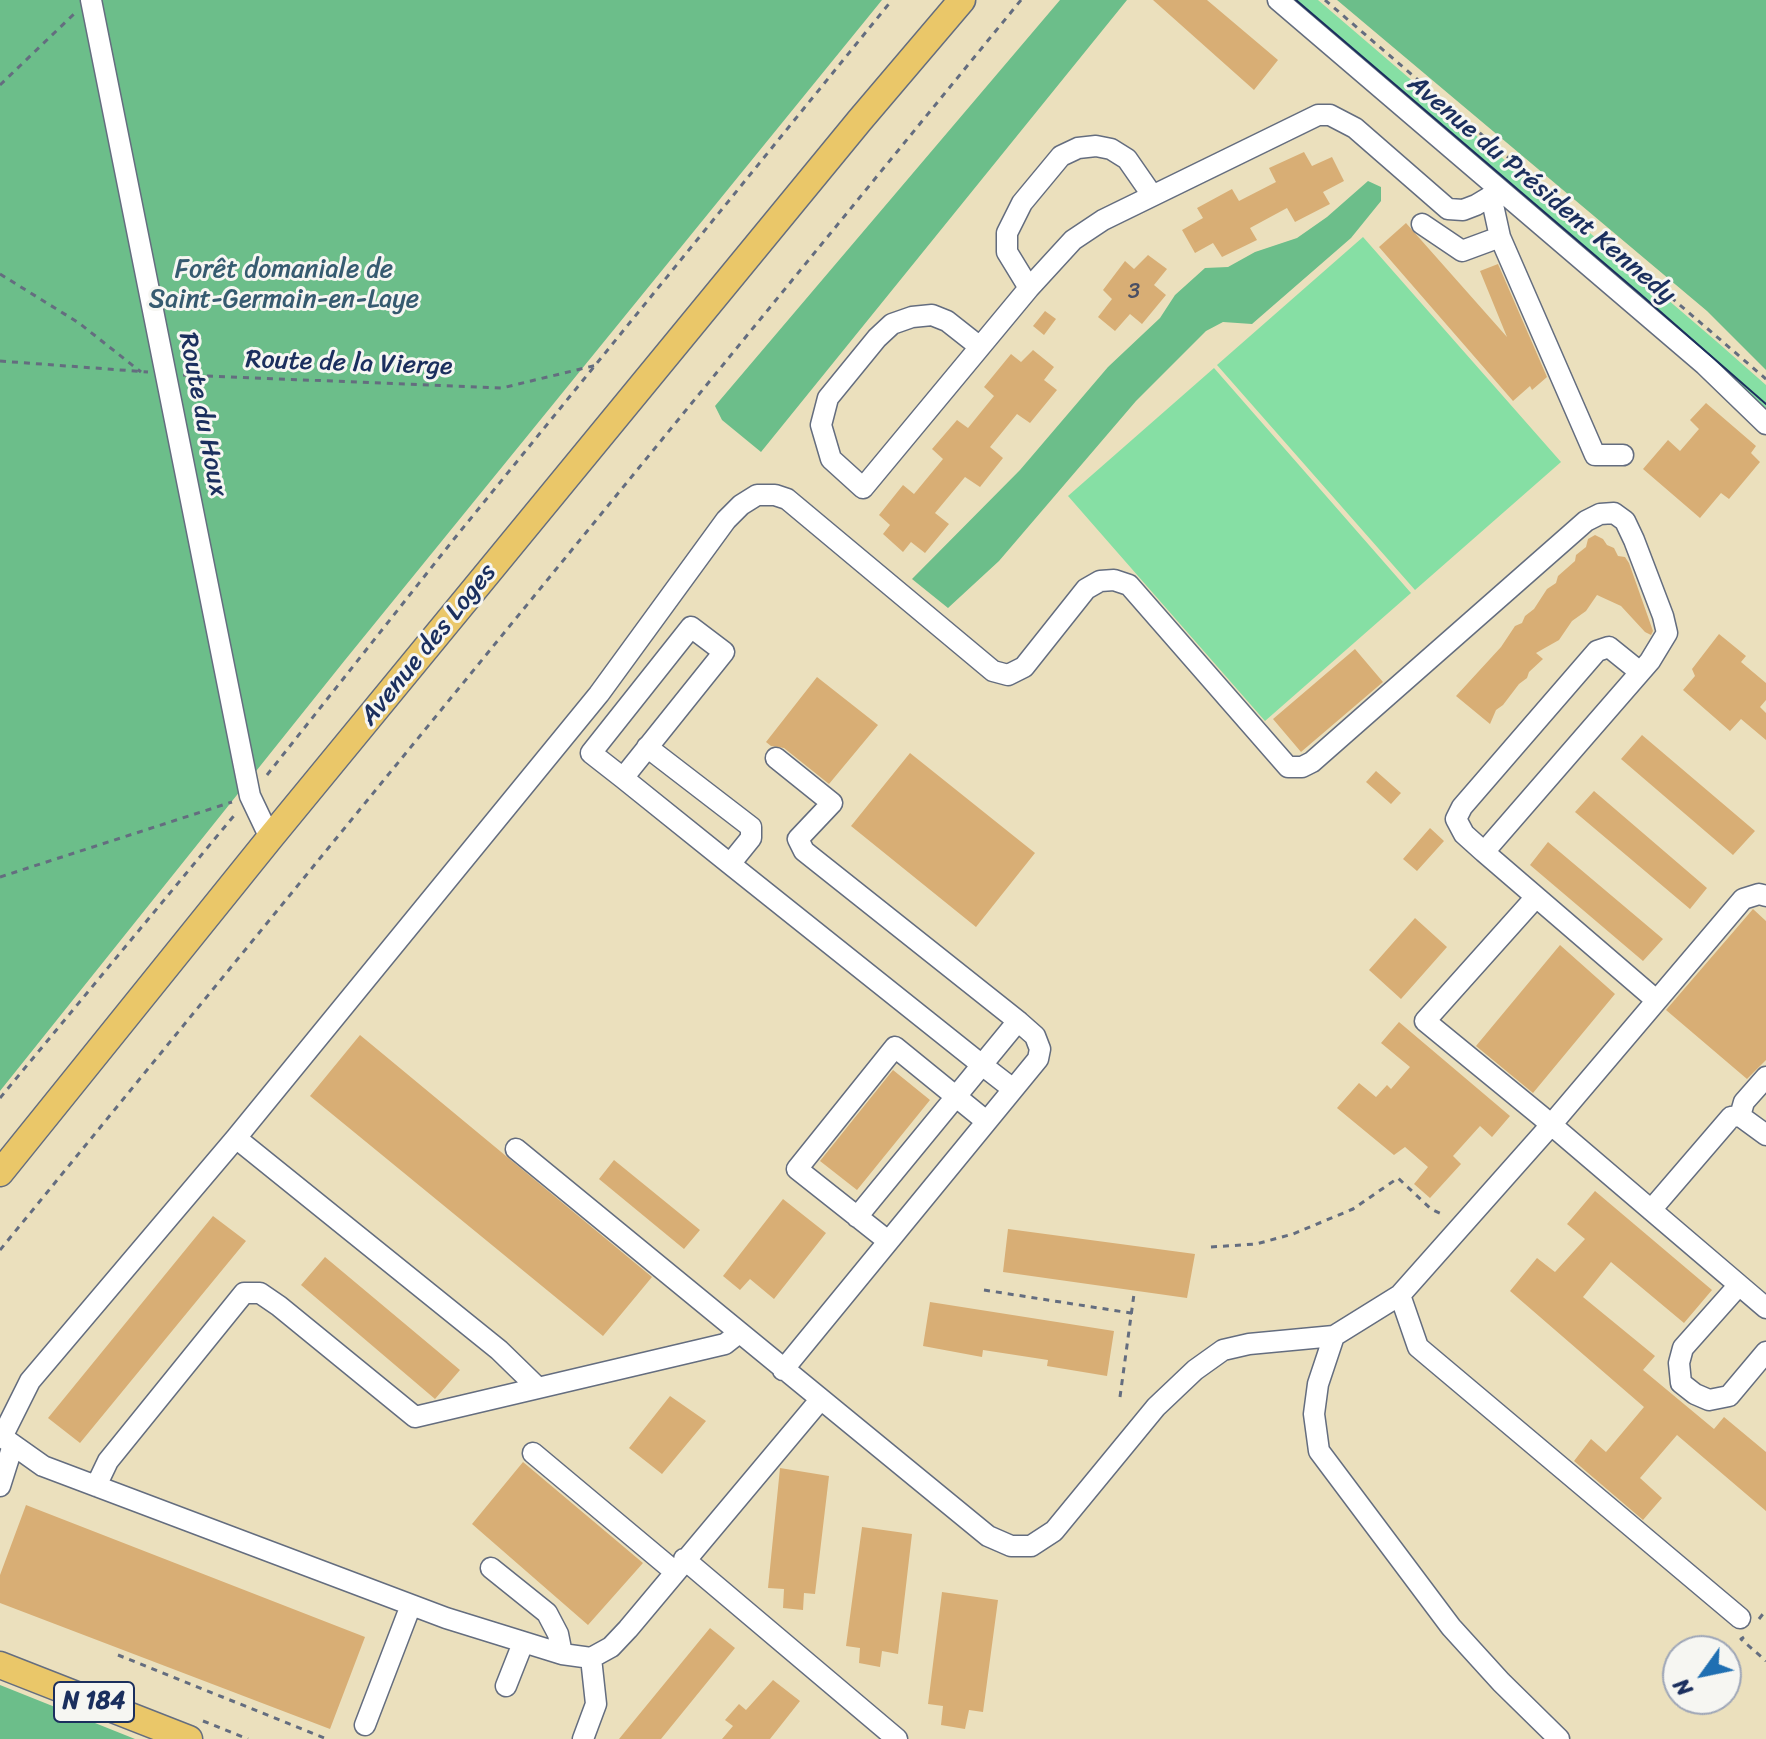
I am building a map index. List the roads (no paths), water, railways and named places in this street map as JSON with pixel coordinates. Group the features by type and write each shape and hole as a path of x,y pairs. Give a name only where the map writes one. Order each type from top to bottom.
{"main road":[{"name":"Avenue des Loges","path":"860,120 949,0"},
{"name":"Avenue des Loges","path":"0,1173 270,838 962,0"},
{"name":"N 184","path":"0,1665 189,1739"}],"street":[{"name":"Avenue du Président Kennedy","path":"1278,0 1494,192 1705,365 1766,424"},
{"name":"Route du Houx","path":"84,5 168,374 250,796 270,838"},
{"path":"980,347 947,321 932,315 912,317 892,324 828,398 821,425 831,459 863,488 1029,288 1073,240 1103,220 1152,195 1318,115 1330,115 1355,128 1448,209 1463,210 1494,192 1500,237 1595,455 1623,455"},
{"path":"1029,288 1007,252 1007,233 1022,203 1061,156 1078,148 1096,146 1111,149 1127,159 1152,195"},
{"path":"1422,224 1462,251 1500,237"},
{"path":"0,1486 5,1440 30,1381 236,1138 599,694 726,520 757,495 787,499 993,671 1008,675 1024,667 1086,589 1100,581 1114,580 1129,585 1288,767 1302,767 1312,762 1586,521 1600,514 1614,513 1625,521 1667,633 1640,672 1484,852"},
{"path":"623,778 724,652 691,627 591,753 1013,1089"},
{"path":"1640,672 1609,647 1597,651 1462,807 1456,819 1464,834 1656,1000"},
{"path":"647,747 751,827 751,838 730,864"},
{"path":"776,758 832,803 798,839 804,851 1018,1021 1035,1036 1040,1049 1038,1059 783,1370"},
{"path":"516,1149 988,1536 1011,1546 1031,1546 1054,1531 1156,1407 1204,1363 1223,1350 1249,1344 1334,1336 1400,1295 1551,1125 1743,899 1759,894 1766,896"},
{"path":"1536,897 1425,1021 1766,1308"},
{"path":"857,1217 1018,1021"},
{"path":"888,1241 797,1169 895,1047 986,1121"},
{"path":"1740,1116 1744,1102 1766,1077"},
{"path":"1651,1210 1731,1117 1740,1116 1766,1135"},
{"path":"236,1138 499,1350 537,1387"},
{"path":"1739,1285 1683,1348 1679,1363 1681,1383 1709,1400 1729,1396 1766,1352"},
{"path":"96,1486 108,1461 244,1293 260,1293 279,1306 415,1417 725,1344 739,1333"},
{"path":"1400,1295 1418,1347 1749,1622"},
{"path":"1334,1336 1318,1384 1314,1414 1319,1451 1451,1627 1511,1693 1559,1739"},
{"path":"5,1440 43,1466 411,1605 523,1643 591,1658 611,1647 820,1400"},
{"path":"533,1453 897,1739"},
{"path":"491,1568 547,1613 558,1634 562,1654"},
{"path":"365,1725 411,1605"},
{"path":"506,1686 523,1643"},
{"path":"583,1739 596,1704 591,1658"}],"tram line":[{"path":"1296,0 1766,404"}],"park label":[{"name":"Forêt domaniale de Saint-Germain-en-Laye","path":"284,285"}]}
